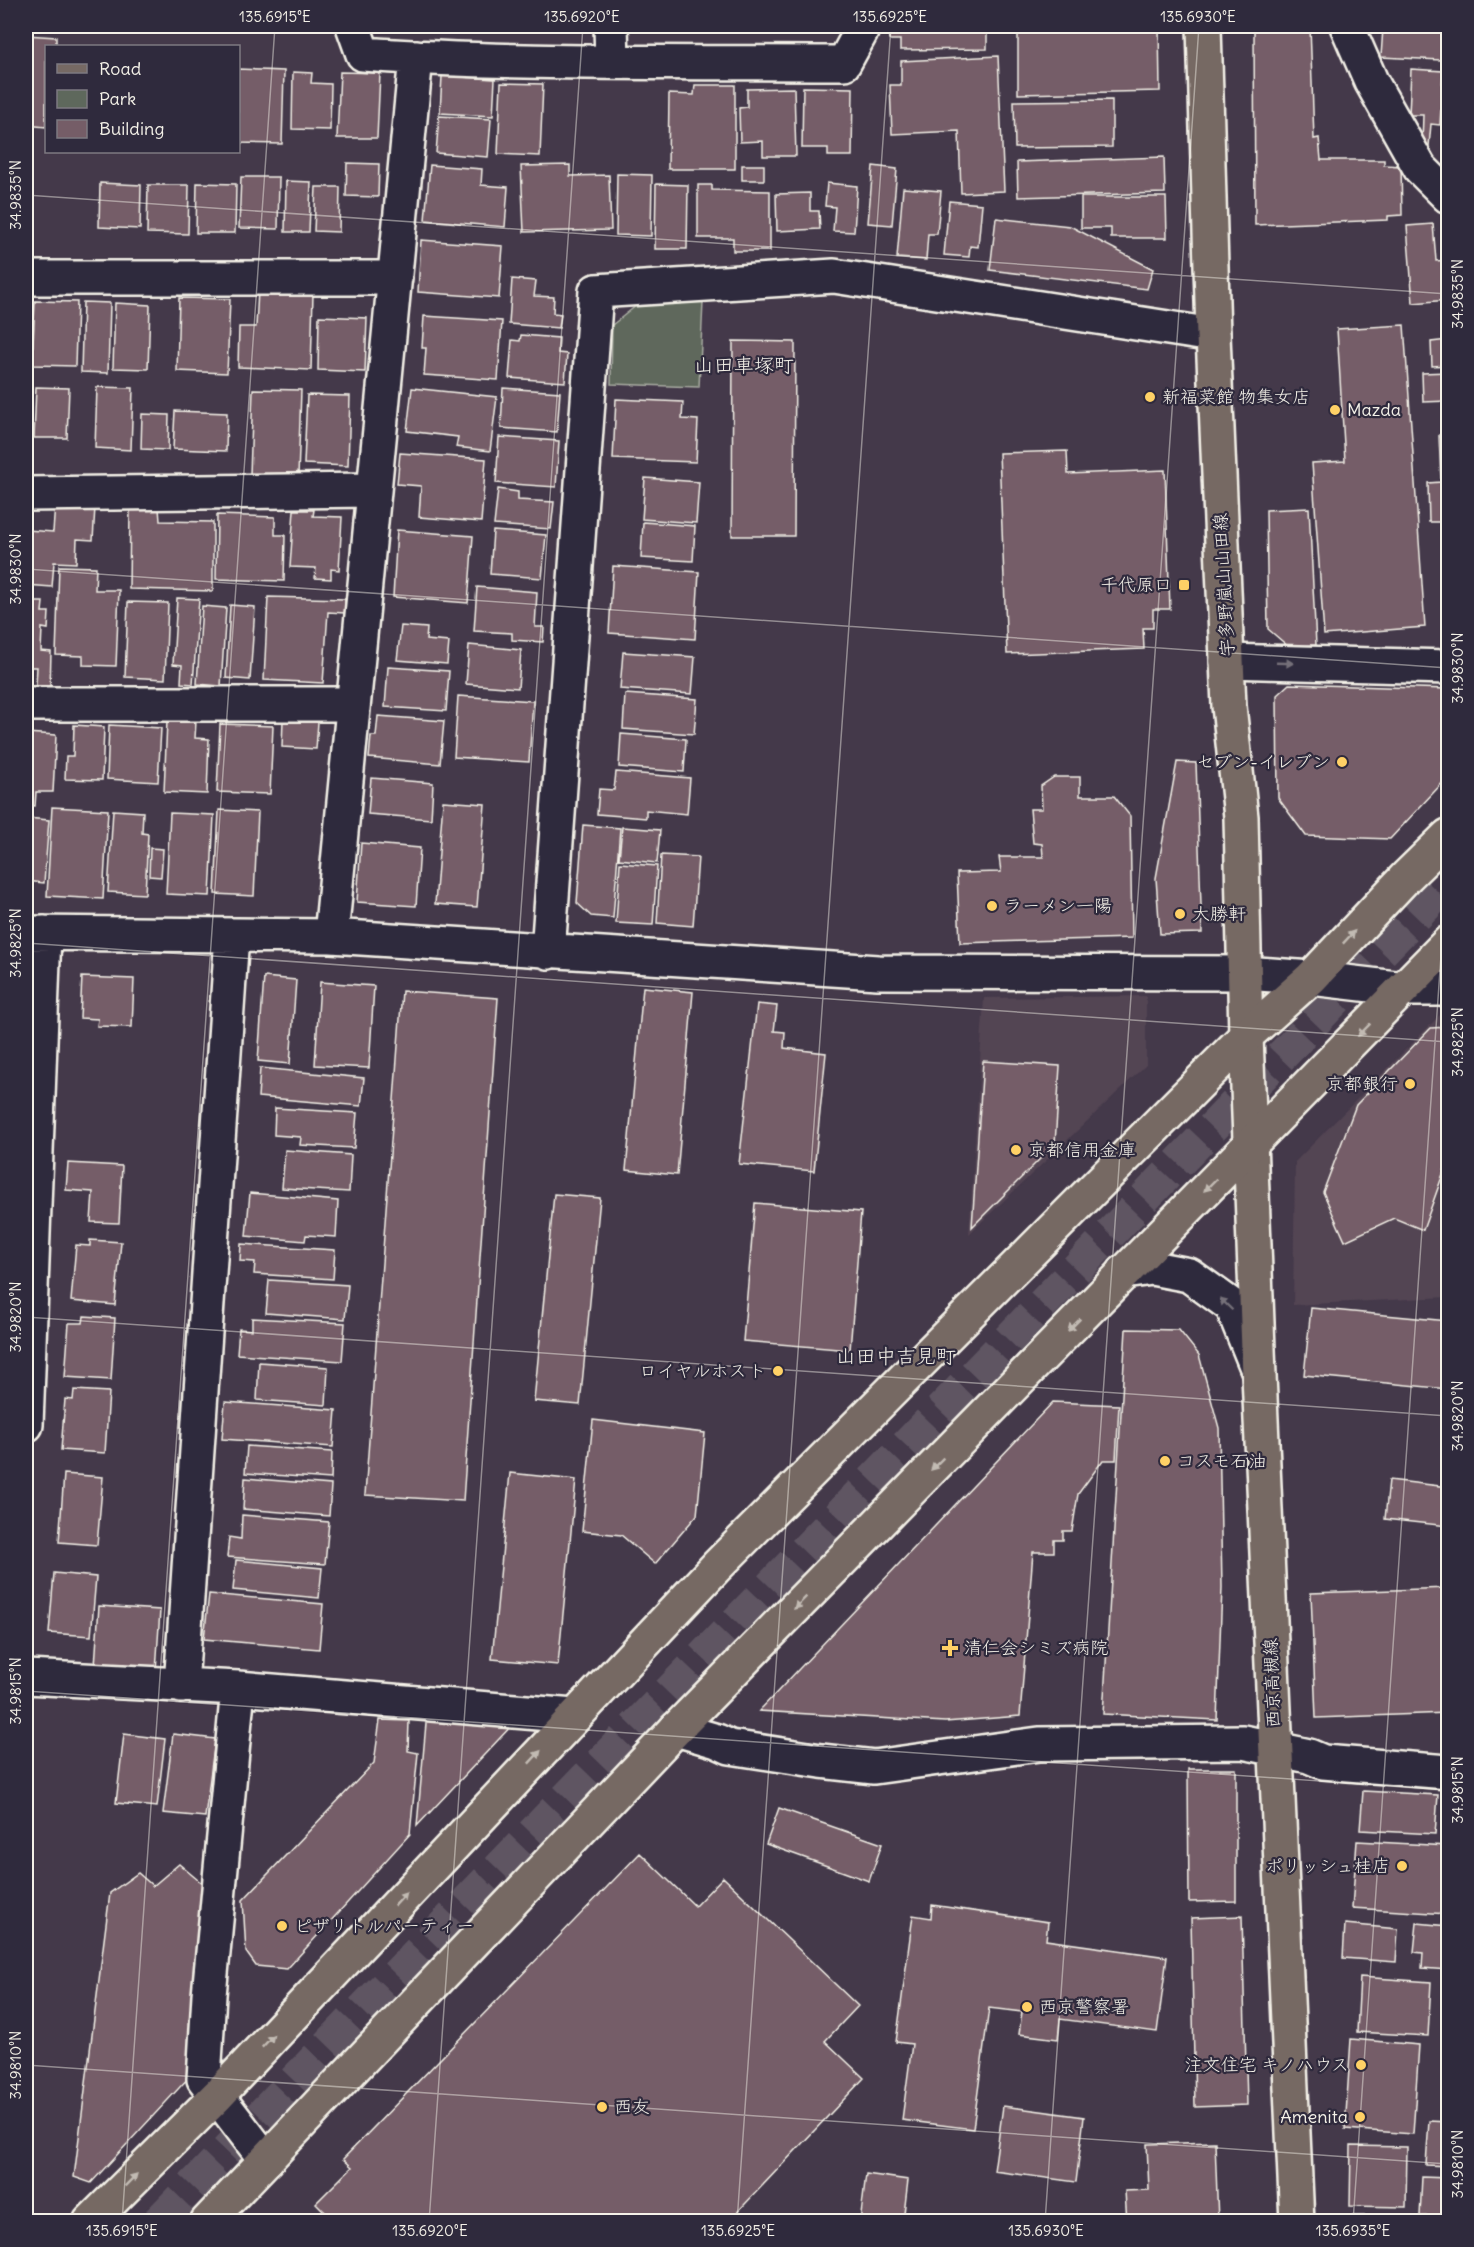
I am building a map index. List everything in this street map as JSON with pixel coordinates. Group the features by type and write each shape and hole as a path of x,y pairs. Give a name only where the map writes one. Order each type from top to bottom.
{"main road":[{"name":"宇多野嵐山山田線","path":"1204,26 1213,335 1229,706 1241,818 1251,1144"},
{"path":"90,2222 218,2095 717,1566 1246,1036 1311,978 1407,876 1449,836"},
{"path":"207,2222 676,1729 1449,943"},
{"name":"西京高槻線","path":"1251,1144 1259,1375 1297,2222"}],"street":[{"path":"353,26 363,54 612,61 844,63 861,32 861,26"},
{"path":"611,26 612,61"},
{"path":"1347,26 1371,81 1420,168 1449,196"},
{"path":"331,936 416,57"},
{"path":"548,952 596,291 834,276 1213,335"},
{"path":"26,278 395,278"},
{"path":"26,494 373,490"},
{"path":"1227,661 1449,667"},
{"path":"26,704 353,705"},
{"path":"26,1425 34,933 331,936 886,973 1245,973 1405,989 1449,989"},
{"path":"181,1686 232,935"},
{"path":"1124,1272 1152,1268 1190,1275 1232,1306 1259,1375"},
{"path":"26,1677 238,1688 574,1716"},
{"path":"238,1688 209,1995 204,2079 266,2160"},
{"path":"676,1729 730,1747 874,1767 1039,1744 1243,1742 1309,1756 1323,1762 1449,1772"}],"shaded area":[{"name":"京都信用金庫","path":"1146,996 1146,1065 969,1234 984,998"},
{"name":"京都銀行","path":"1448,1007 1448,1297 1293,1305 1295,1162"}],"green space":[{"path":"641,302 703,302 699,387 611,384 612,325"}],"building":[{"path":"399,26 476,26 476,29 399,29"},
{"path":"888,26 987,26 987,49 900,50 900,40 889,40"},
{"path":"1018,26 1159,26 1160,91 1018,94"},
{"path":"1254,26 1310,26 1314,139 1319,138 1321,160 1384,160 1384,165 1401,166 1402,215 1388,216 1388,220 1255,225"},
{"path":"1383,28 1443,31 1441,60 1381,57"},
{"path":"26,35 56,37 56,45 45,45 45,127 26,125"},
{"path":"998,56 1004,191 961,193 959,131 892,134 890,85 901,85 901,61"},
{"path":"240,69 284,71 282,144 240,143"},
{"path":"1411,69 1443,71 1440,125 1431,124 1429,146 1422,146 1423,115 1409,115"},
{"path":"293,72 312,73 311,83 331,84 330,130 292,129"},
{"path":"340,72 380,73 377,138 337,138"},
{"path":"442,76 495,79 493,116 440,113"},
{"path":"501,83 543,84 540,156 498,154"},
{"path":"695,85 735,85 735,169 668,169 669,94 694,95"},
{"path":"803,87 853,88 852,156 828,156 828,148 802,148"},
{"path":"794,88 796,156 763,156 763,141 740,142 739,108 747,107 747,89"},
{"path":"1112,100 1112,147 1015,148 1014,101"},
{"path":"439,116 491,119 488,157 436,153"},
{"path":"1164,157 1165,193 1018,197 1017,162"},
{"path":"347,163 379,164 378,197 346,196"},
{"path":"430,165 482,169 481,185 508,187 505,227 425,220"},
{"path":"570,165 570,176 609,175 611,230 524,232 521,166"},
{"path":"742,165 764,165 764,180 742,180"},
{"path":"873,166 897,169 892,225 868,223"},
{"path":"617,174 652,175 651,236 616,235"},
{"path":"241,177 279,177 278,229 239,228"},
{"path":"286,181 311,182 309,232 285,232"},
{"path":"100,183 141,185 140,229 99,227"},
{"path":"197,183 236,184 235,233 196,233"},
{"path":"827,183 857,186 854,232 833,231 835,207 825,206"},
{"path":"656,184 688,185 687,249 655,249"},
{"path":"148,185 189,185 188,234 147,233"},
{"path":"698,185 712,185 712,190 770,191 770,251 733,251 733,238 698,238"},
{"path":"316,187 340,187 339,232 314,231"},
{"path":"903,188 941,191 937,234 928,234 926,260 897,258"},
{"path":"810,193 810,211 819,211 820,229 777,231 776,194"},
{"path":"1081,197 1166,197 1167,238 1111,238 1111,228 1081,228"},
{"path":"949,201 982,204 978,247 970,246 969,257 944,255"},
{"path":"996,218 1070,226 1153,269 1147,289 990,270"},
{"path":"1433,224 1436,261 1448,260 1448,300 1413,303 1407,226"},
{"path":"421,240 503,246 499,298 418,292"},
{"path":"512,279 536,281 534,296 554,297 553,313 561,314 559,328 509,324"},
{"path":"258,291 313,293 311,370 238,367 239,327 256,327"},
{"path":"179,298 230,299 227,373 177,371"},
{"path":"35,301 77,302 75,366 32,365"},
{"path":"83,302 110,303 108,373 81,372"},
{"path":"115,303 150,305 148,369 113,368"},
{"path":"319,316 367,318 365,372 318,370"},
{"path":"424,316 502,321 498,380 424,375 426,348 422,348"},
{"path":"1404,325 1425,627 1324,635 1312,463 1345,461 1337,329"},
{"path":"521,335 559,338 558,353 567,354 565,382 509,378 512,340 520,341"},
{"path":"1448,340 1448,365 1432,366 1431,342"},
{"path":"733,341 795,342 794,536 732,536"},
{"path":"1448,372 1448,401 1423,402 1422,373"},
{"path":"36,387 69,388 67,438 34,438"},
{"path":"97,387 133,388 131,450 95,448"},
{"path":"412,388 497,397 490,451 456,447 458,437 407,431"},
{"path":"503,388 560,392 557,432 501,428"},
{"path":"253,389 301,390 298,477 250,475"},
{"path":"307,395 350,396 348,466 304,464"},
{"path":"616,399 683,402 682,419 698,420 696,462 613,459"},
{"path":"175,411 227,413 226,451 173,449"},
{"path":"142,414 169,415 168,450 141,449"},
{"path":"1448,434 1448,522 1429,522 1428,483 1441,482 1439,435"},
{"path":"499,437 559,441 556,487 496,483"},
{"path":"1067,451 1068,474 1165,470 1170,609 1153,609 1153,628 1143,628 1144,649 1007,654 999,453"},
{"path":"400,453 486,459 481,522 419,517 421,486 397,484"},
{"path":"645,478 699,482 696,523 642,519"},
{"path":"498,489 518,492 518,500 554,502 551,529 494,525"},
{"path":"55,504 95,507 93,540 77,539 76,563 54,562 52,587 26,585 27,530 53,532"},
{"path":"130,508 159,508 160,521 213,522 213,591 129,589"},
{"path":"1309,508 1316,645 1289,647 1268,629 1266,510"},
{"path":"294,510 314,510 313,516 342,517 339,570 331,569 331,579 315,578 316,568 290,567"},
{"path":"217,515 275,517 275,535 285,535 284,581 216,579"},
{"path":"643,522 695,526 693,561 641,558"},
{"path":"397,530 473,536 468,603 393,597"},
{"path":"493,531 546,535 542,578 490,574"},
{"path":"59,566 96,567 95,590 119,590 116,666 83,665 83,656 56,655"},
{"path":"613,566 699,572 695,639 609,633"},
{"path":"477,587 537,592 535,627 544,627 543,642 512,640 512,633 474,631"},
{"path":"268,597 345,599 345,613 328,612 323,683 264,680"},
{"path":"177,598 199,599 193,684 181,683 182,665 173,664"},
{"path":"26,602 43,602 42,612 49,612 48,629 42,628 41,651 51,652 50,687 36,686 37,667 26,667"},
{"path":"128,602 168,603 165,679 125,677"},
{"path":"230,605 255,607 250,680 226,678"},
{"path":"202,606 226,608 221,686 197,684"},
{"path":"401,626 427,628 426,640 449,642 447,664 397,660"},
{"path":"469,645 521,650 518,688 466,684"},
{"path":"623,652 695,657 692,694 620,689"},
{"path":"388,667 449,671 446,711 385,707"},
{"path":"1289,684 1448,689 1448,777 1390,839 1306,836 1278,798 1277,695"},
{"path":"625,694 697,699 694,734 623,729"},
{"path":"458,696 533,701 529,762 454,757"},
{"path":"378,716 444,721 440,764 369,758 371,736 376,736"},
{"path":"283,720 318,722 316,749 282,747"},
{"path":"167,721 196,721 195,738 209,739 207,794 164,792"},
{"path":"220,724 273,726 270,794 217,792"},
{"path":"74,725 104,727 102,780 65,779 66,756 73,756"},
{"path":"109,725 161,728 158,782 107,779"},
{"path":"26,733 56,735 53,792 36,792 35,806 26,805"},
{"path":"621,734 686,739 684,772 619,767"},
{"path":"1177,762 1196,763 1202,933 1160,934 1156,878"},
{"path":"616,772 690,778 687,814 646,810 646,818 597,814 599,789 614,790"},
{"path":"1054,777 1080,777 1080,796 1114,796 1130,816 1132,938 960,943 957,873 1001,872 999,857 1043,857 1042,844 1033,843 1030,809 1042,809 1041,786"},
{"path":"371,778 433,783 431,819 368,814"},
{"path":"443,801 485,804 477,907 435,904"},
{"path":"52,807 108,810 103,899 47,896"},
{"path":"113,810 143,812 142,833 148,834 145,894 108,892"},
{"path":"219,810 258,812 254,896 215,894"},
{"path":"170,813 214,815 210,896 166,894"},
{"path":"26,818 49,820 44,883 26,881"},
{"path":"583,825 620,828 613,918 591,916 577,903"},
{"path":"622,827 660,830 657,863 619,859"},
{"path":"361,843 420,848 416,906 357,902"},
{"path":"150,848 163,849 161,877 149,876"},
{"path":"661,855 698,857 693,926 657,923"},
{"path":"620,863 657,866 653,925 616,923"},
{"path":"82,977 134,979 132,1027 97,1026 98,1019 80,1018"},
{"path":"264,977 296,980 290,1064 258,1061"},
{"path":"320,982 374,986 369,1068 315,1065"},
{"path":"643,987 693,992 677,1175 626,1170"},
{"path":"402,991 498,998 463,1501 365,1495"},
{"path":"757,1004 777,1006 774,1031 785,1032 784,1048 826,1053 814,1171 739,1164"},
{"path":"1448,1027 1448,1160 1423,1230 1394,1218 1345,1241 1323,1192 1356,1105 1431,1028"},
{"path":"983,1061 1060,1066 1055,1144 972,1227"},
{"path":"260,1068 364,1078 361,1106 258,1097"},
{"path":"275,1108 357,1113 354,1148 300,1145 301,1137 274,1135"},
{"path":"285,1150 351,1155 349,1192 282,1188"},
{"path":"68,1163 122,1166 119,1223 91,1222 93,1192 66,1190"},
{"path":"250,1193 338,1201 336,1237 306,1235 305,1241 246,1236"},
{"path":"554,1194 600,1198 580,1405 534,1401"},
{"path":"755,1203 861,1212 850,1350 743,1341"},
{"path":"90,1240 121,1242 115,1305 71,1301 76,1245 90,1246"},
{"path":"241,1244 335,1250 333,1279 254,1274 255,1262 240,1261"},
{"path":"269,1280 348,1285 345,1319 266,1313"},
{"path":"1311,1308 1448,1321 1448,1389 1304,1375"},
{"path":"84,1316 115,1318 111,1380 65,1377 69,1323 83,1323"},
{"path":"252,1318 345,1323 342,1361 237,1354 239,1329 252,1330"},
{"path":"1126,1329 1179,1330 1199,1355 1219,1428 1222,1587 1217,1720 1103,1714"},
{"path":"259,1362 328,1367 326,1405 257,1400"},
{"path":"74,1390 109,1392 105,1453 61,1450 65,1399 73,1400"},
{"path":"225,1402 336,1410 333,1447 222,1439"},
{"path":"1053,1402 1119,1405 1116,1460 1103,1460 1078,1494 1072,1531 1063,1531 1063,1540 1054,1540 1054,1552 1033,1552 1020,1716 945,1722 759,1711"},
{"path":"593,1420 705,1433 697,1515 655,1564 621,1535 582,1531"},
{"path":"247,1446 332,1452 331,1479 245,1473"},
{"path":"510,1473 576,1480 558,1665 492,1659"},
{"path":"64,1474 103,1477 97,1545 59,1542"},
{"path":"245,1478 331,1485 329,1516 243,1509"},
{"path":"1389,1480 1448,1487 1448,1526 1385,1519"},
{"path":"242,1515 329,1522 325,1564 227,1557 229,1537 241,1539"},
{"path":"236,1560 322,1568 319,1598 233,1590"},
{"path":"54,1573 96,1577 91,1636 49,1633"},
{"path":"1448,1588 1448,1713 1316,1718 1311,1593"},
{"path":"209,1594 323,1604 319,1649 204,1639"},
{"path":"99,1606 160,1610 156,1671 95,1666"},
{"path":"427,1712 516,1721 417,1826"},
{"path":"380,1720 409,1721 408,1751 418,1753 410,1834 287,1969 256,1966 246,1952 243,1900 374,1763"},
{"path":"124,1734 165,1739 157,1807 116,1803"},
{"path":"173,1734 215,1739 205,1817 163,1813"},
{"path":"1188,1769 1236,1769 1236,1901 1189,1902"},
{"path":"1363,1791 1438,1795 1435,1834 1360,1830"},
{"path":"779,1808 882,1844 869,1881 766,1844"},
{"path":"1357,1841 1448,1846 1448,1914 1352,1908"},
{"path":"640,1853 695,1906 723,1877 858,2006 825,2041 864,2078 728,2222 335,2222 316,2203 352,2167 343,2159"},
{"path":"179,1864 211,1891 192,2074 91,2183 74,2177 110,1893 138,1873 153,1886"},
{"path":"932,1905 1048,1922 1046,1940 1167,1957 1157,2032 1060,2019 1058,2039 1019,2034 1022,2012 989,2008 973,2129 902,2120 912,2044 896,2042 913,1915 931,1918"},
{"path":"1242,1916 1247,2105 1195,2107 1191,1918"},
{"path":"1417,1923 1448,1926 1448,1970 1422,1968 1423,1953 1414,1952"},
{"path":"1345,1924 1398,1929 1396,1962 1343,1958"},
{"path":"1360,1977 1431,1982 1428,2036 1357,2032"},
{"path":"1351,2039 1419,2045 1413,2134 1345,2129"},
{"path":"1003,2106 1084,2117 1076,2182 994,2171"},
{"path":"1429,2121 1448,2122 1448,2166 1426,2165"},
{"path":"1215,2142 1218,2222 1127,2222 1125,2191 1149,2190 1147,2144"},
{"path":"1351,2146 1407,2147 1406,2207 1350,2206"},
{"path":"866,2174 908,2180 903,2222 860,2222"},
{"path":"1422,2177 1448,2178 1448,2222 1445,2222 1446,2217 1420,2216"},
{"path":"1342,2216 1411,2216 1411,2222 1342,2222"}],"tunnel":[{"path":"158,2222 1448,883"}],"place":[{"name":"新福菜館 物集女店","path":"1150,397"},
{"name":"Mazda","path":"1335,410"},
{"name":"千代原口","path":"1184,585"},
{"name":"セブン-イレブン","path":"1342,762"},
{"name":"ラーメン一陽","path":"992,906"},
{"name":"大勝軒","path":"1180,914"},
{"name":"京都銀行","path":"1410,1084"},
{"name":"京都信用金庫","path":"1016,1150"},
{"name":"ロイヤルホスト","path":"778,1371"},
{"name":"コスモ石油","path":"1165,1461"},
{"name":"清仁会シミズ病院","path":"950,1648"},
{"name":"ポリッシュ桂店","path":"1402,1866"},
{"name":"ピザリトルパーティー","path":"282,1926"},
{"name":"西京警察署","path":"1027,2007"},
{"name":"注文住宅 キノハウス","path":"1361,2065"},
{"name":"西友","path":"602,2107"},
{"name":"Amenita","path":"1360,2117"}],"district":[{"name":"山田車塚町","path":"744,365"},
{"name":"山田中吉見町","path":"896,1356"}]}
